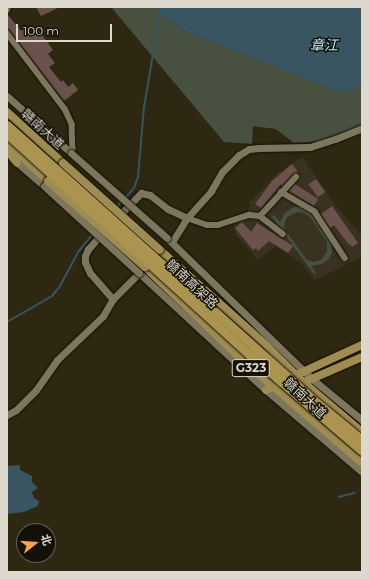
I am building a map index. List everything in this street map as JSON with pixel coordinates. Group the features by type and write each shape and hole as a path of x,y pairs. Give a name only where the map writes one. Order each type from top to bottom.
{"highway":[{"name":"赣南高架路","path":"7,125 305,393 362,440"},
{"name":"赣南高架路","path":"7,134 249,354 362,451"}],"main road":[{"name":"赣南大道","path":"7,112 268,347 326,403 362,432"},
{"path":"7,143 46,184"},
{"path":"7,150 17,163"},
{"name":"赣南大道","path":"46,184 249,366 362,463"},
{"path":"266,390 304,370 362,345"},
{"path":"249,366 268,347"},
{"path":"275,398 311,378 362,357"},
{"path":"311,420 326,403"}],"street":[{"path":"7,33 65,109 72,124 73,130 73,149 71,153"},
{"path":"7,96 169,240 311,378 362,420"},
{"path":"169,240 211,191 222,172 239,155 248,149 310,147 362,128"},
{"path":"7,154 46,184"},
{"path":"260,216 296,177"},
{"path":"281,192 315,212 346,258"},
{"path":"113,299 87,268 85,256 88,249 141,193 150,195 168,209 207,225 218,225 250,215 260,216 283,234"},
{"path":"7,415 16,410 36,390 58,360 103,316 113,299 142,270 266,390 362,472"}],"shaded area":[{"path":"302,157 334,203 362,236 362,257 315,280 300,262 276,246 258,260 236,235 233,224 248,217 250,202 278,173"}],"green space":[{"path":"111,7 152,7 184,31 342,92 362,87 362,125 319,141 294,143 276,129 253,126 252,144 224,142"},
{"path":"294,207 302,207 312,212 331,242 332,253 328,260 322,264 311,266 316,273 314,274 272,217 274,215 280,222 285,213","holes":["297,212 304,213 310,217 327,242 327,252 321,260 314,262 307,260 285,230 284,224 287,217"]}],"water":[{"name":"章江","path":"152,7 362,7 362,87 343,93 184,31"},
{"path":"20,465 20,470 32,476 32,482 38,488 32,492 34,498 39,501 38,506 24,512 7,514 7,466"}],"building":[{"path":"36,7 60,7 41,16"},
{"path":"7,14 21,31 25,28 32,36 39,31 53,50 48,54 55,63 49,67 61,82 63,80 68,87 73,83 78,90 64,101 7,27"},
{"path":"292,164 298,172 293,174 282,186 281,184 261,208 255,204 272,181"},
{"path":"316,179 325,192 318,197 309,184"},
{"path":"295,184 318,199 314,206 289,191"},
{"path":"332,206 358,243 352,247 334,225 330,228 321,214"},
{"path":"242,222 251,232 257,223 293,246 288,253 269,241 258,251 256,248 253,250 235,228"}],"waterway":[{"path":"125,198 134,188 138,177 144,107 160,12"},
{"path":"116,208 122,201"},
{"path":"7,322 52,296 60,286 79,251 93,234"},
{"path":"339,497 354,493"}]}
